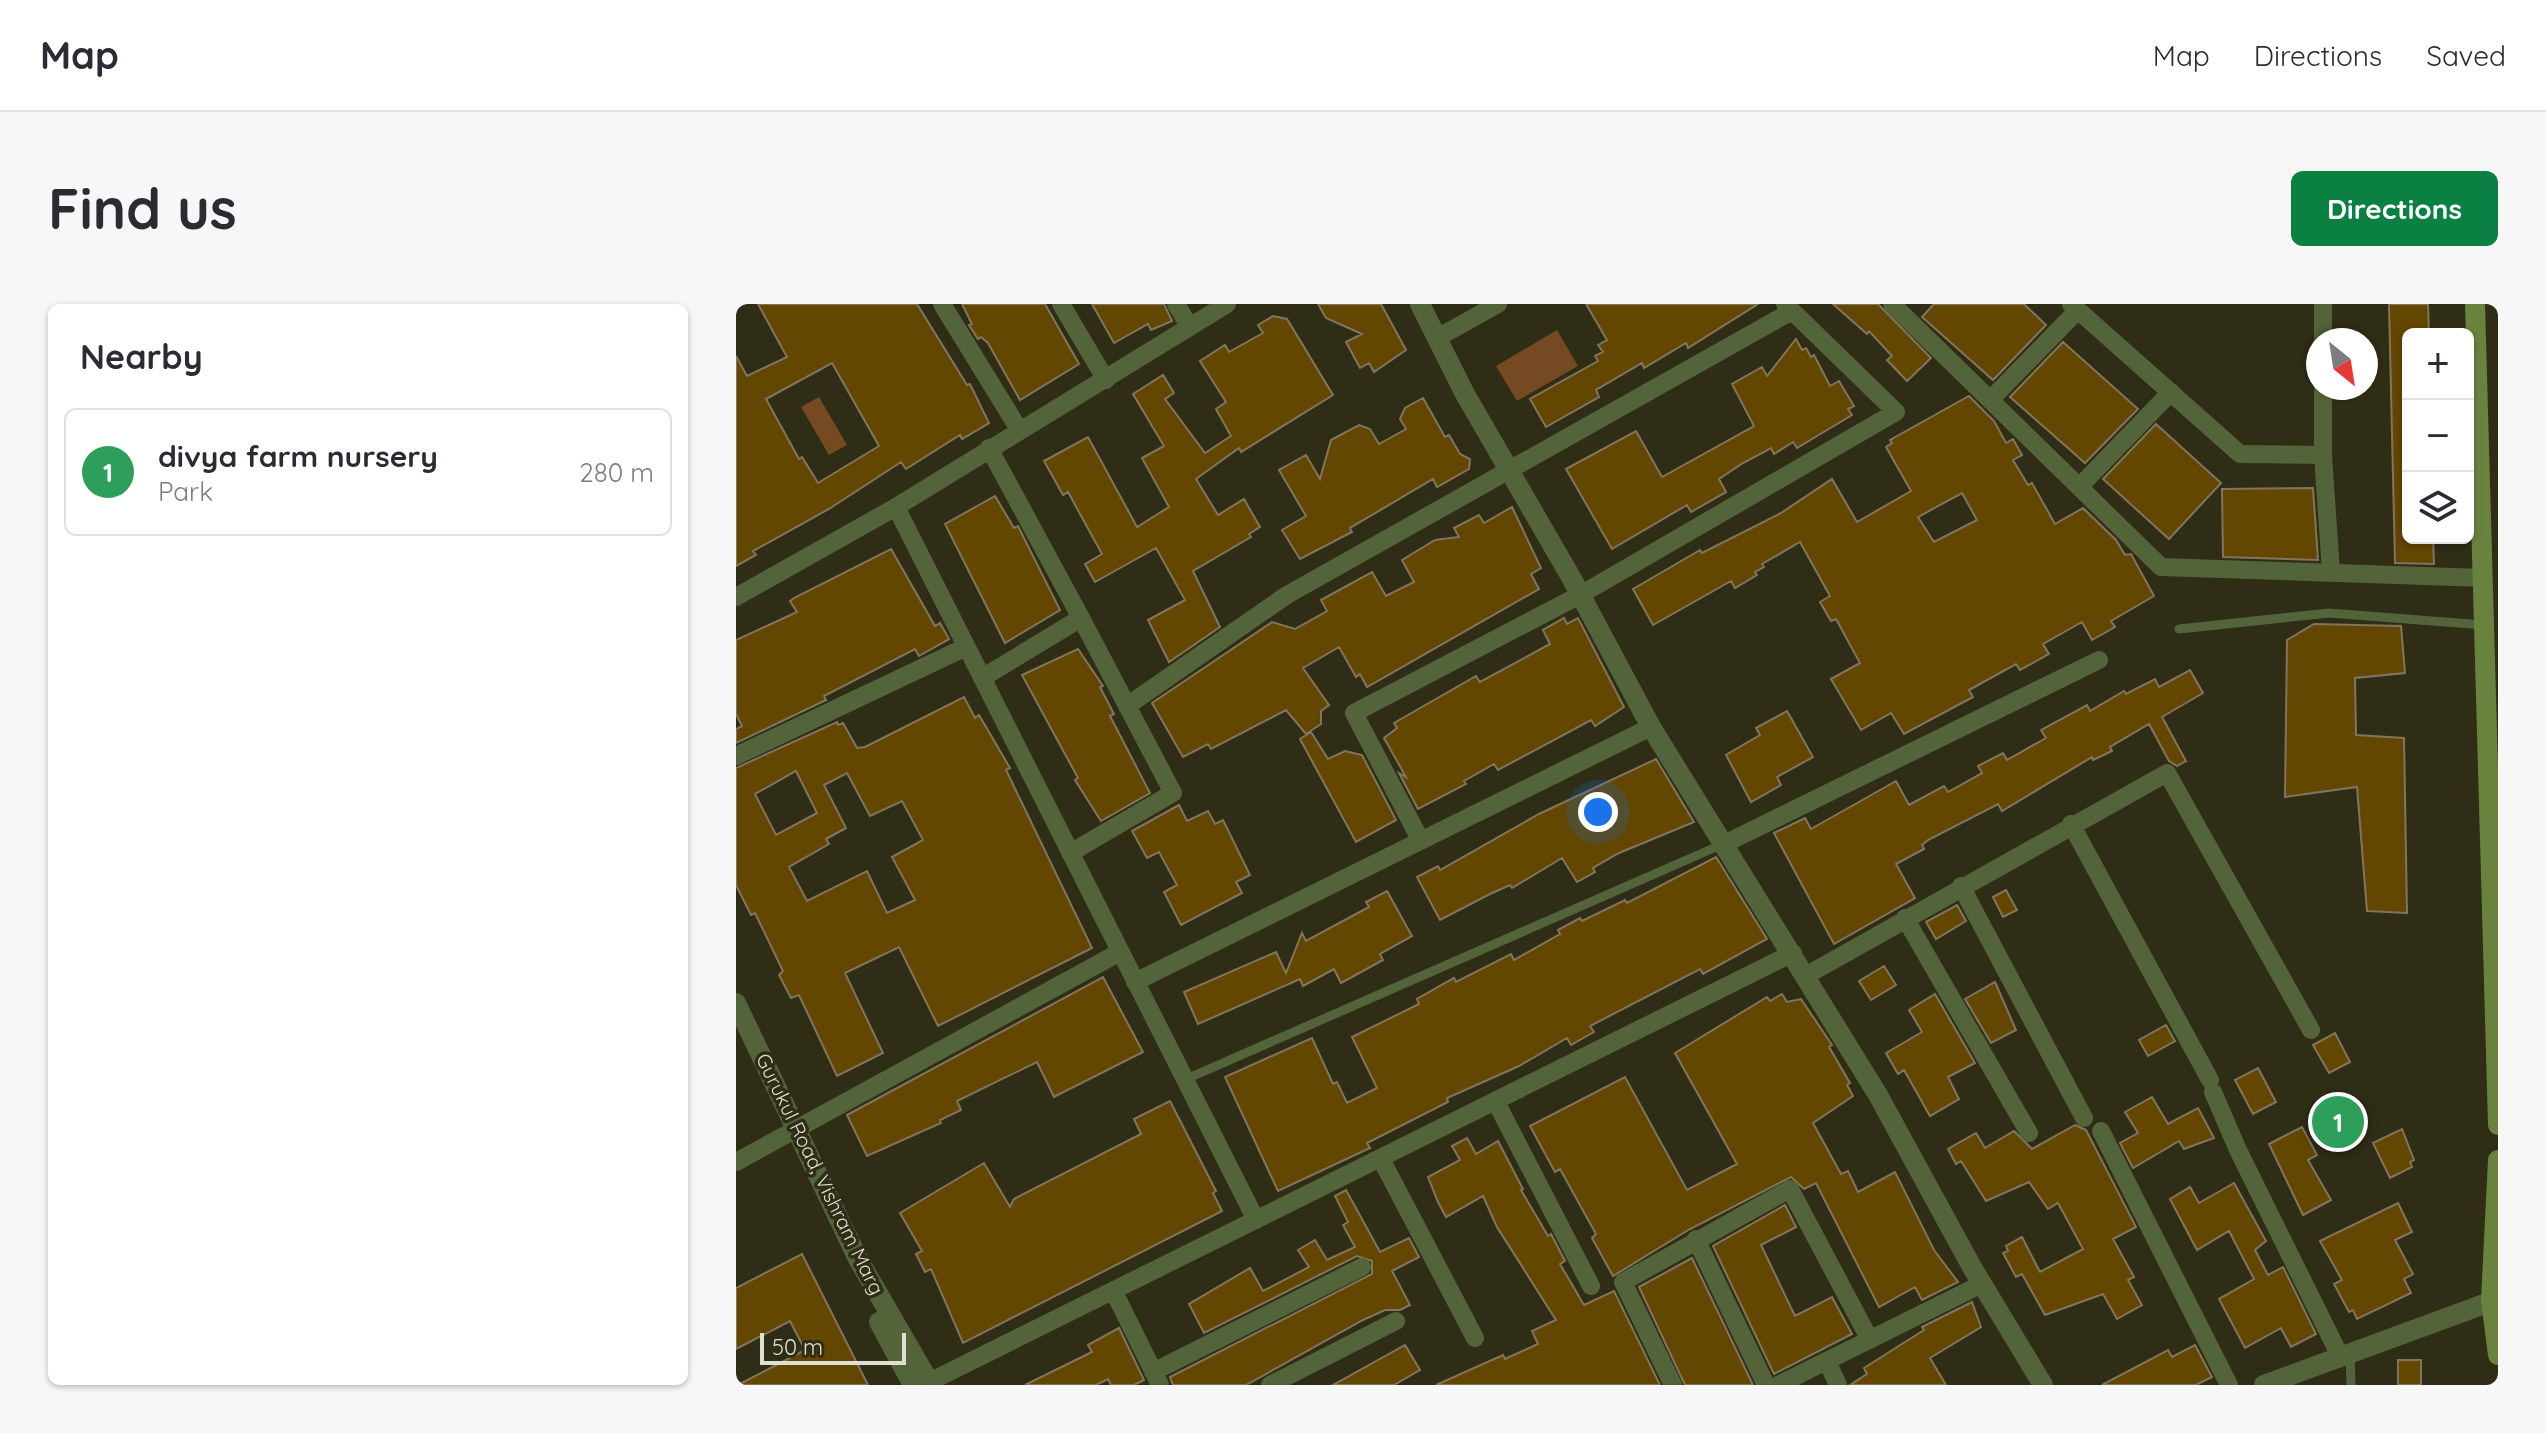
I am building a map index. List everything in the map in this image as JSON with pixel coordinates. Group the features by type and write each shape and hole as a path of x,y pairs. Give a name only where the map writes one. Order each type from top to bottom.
{"main road":[{"path":"2475,304 2498,1125"},
{"path":"2498,1160 2494,1300 2498,1355"}],"street":[{"path":"942,304 1020,431"},
{"path":"1061,304 1106,380"},
{"path":"1176,304 1190,327"},
{"path":"736,597 896,507 1227,304"},
{"path":"1420,304 1651,727 1807,975 1878,1095 1982,1284 2043,1385"},
{"path":"1437,338 1498,304"},
{"path":"1892,304 2161,567 2483,578"},
{"path":"2323,304 2323,328"},
{"path":"1127,706 1287,595 1509,471 1788,307 1896,412 1580,595 1354,713 1421,841"},
{"path":"1990,400 2074,307 2240,454 2323,455"},
{"path":"2079,487 2171,392"},
{"path":"2323,400 2323,455 2331,572"},
{"path":"989,448 1173,793 1070,853"},
{"path":"896,507 1256,1220"},
{"path":"982,678 1081,618"},
{"path":"736,756 966,647"},
{"path":"1724,844 2099,660"},
{"path":"1135,982 1651,727"},
{"path":"1807,975 2071,824 2167,773 2311,1030"},
{"path":"2071,824 2212,1086 2238,1150 2345,1355"},
{"path":"1961,886 2084,1118"},
{"path":"1905,918 2029,1133"},
{"path":"736,1162 1120,952"},
{"path":"924,1384 1793,953"},
{"name":"Gurukul Road, Vishram Marg","path":"736,1003 847,1264 924,1384"},
{"name":"Gurukul Road, Vishram Marg","path":"736,1030 792,1134"},
{"path":"1496,1102 1591,1286"},
{"path":"2101,1131 2229,1385"},
{"path":"1381,1159 1475,1338"},
{"path":"1673,1385 1623,1282 1790,1189 1870,1340"},
{"path":"1696,1239 1766,1385"},
{"path":"1114,1292 1157,1379 1362,1267"},
{"path":"1778,1385 1982,1284"},
{"path":"2264,1385 2494,1300"},
{"path":"1270,1385 1396,1321"},
{"path":"1827,1361 1838,1385"}],"lane":[{"path":"2179,629 2329,613 2484,625"},
{"path":"1184,1080 1724,844"},
{"path":"2345,1355 2351,1385"}],"shaded area":[{"path":"1557,330 1578,366 1517,401 1496,366"},
{"path":"819,397 847,445 829,455 801,407"},
{"path":"2349,1100 2362,1126 2327,1144 2313,1118"}],"building":[{"path":"758,304 917,304 967,385 970,384 989,423 962,439 960,435 906,469 901,462 829,509 753,551 756,555 736,566 736,356 747,376 787,357","holes":["832,363 879,446 818,483 802,457 799,459 766,399"]},
{"path":"962,304 1045,304 1079,364 1020,400 988,343 981,337 978,339 969,325 972,324"},
{"path":"1092,304 1164,304 1172,321 1151,330 1148,324 1114,343"},
{"path":"1318,304 1381,304 1406,350 1374,372 1369,363 1360,368 1346,342 1362,334 1326,318"},
{"path":"1586,304 1758,304 1688,348 1686,343 1644,368 1642,363 1596,390 1599,397 1546,427 1530,399 1598,361 1595,356 1603,352 1598,345 1607,340"},
{"path":"1833,304 1878,304 1931,358 1907,381 1887,360 1892,356 1869,331 1867,334"},
{"path":"1934,304 2024,304 2046,325 1993,380 1922,317"},
{"path":"2389,304 2428,304 2429,328 2402,328 2402,544 2433,544 2434,564 2395,563"},
{"path":"1273,316 1287,319 1333,395 1241,452 1239,448 1196,479 1218,515 1244,499 1260,527 1249,534 1251,537 1193,571 1220,627 1169,662 1148,620 1185,600 1156,548 1095,582 1085,564 1102,554 1068,492 1063,495 1044,461 1088,437 1137,527 1169,507 1142,458 1164,446 1133,394 1163,375 1174,393 1165,399 1205,453 1231,436 1216,409 1226,402 1200,361 1225,345 1229,352 1263,333 1258,325"},
{"path":"1796,339 1802,350 1806,348 1811,357 1814,355 1830,386 1839,381 1854,406 1848,409 1852,415 1797,448 1793,442 1774,454 1771,448 1743,463 1719,479 1726,492 1691,512 1687,505 1612,549 1566,469 1636,431 1662,477 1754,426 1732,384 1762,367 1767,376"},
{"path":"2063,342 2138,409 2085,463 2010,397"},
{"path":"1969,396 1994,421 2006,443 2013,439 2022,455 2013,460 2028,485 2032,483 2055,524 2083,508 2116,540 2125,555 2131,554 2154,596 2111,621 2115,627 2092,640 2082,622 2043,644 2049,654 2020,670 2016,664 1969,690 1973,697 1904,734 1891,713 1861,730 1831,679 1860,663 1836,619 1831,621 1820,602 1830,596 1800,542 1762,564 1764,567 1755,572 1757,575 1735,588 1731,581 1653,625 1633,589 1700,550 1702,553 1781,513 1832,479 1857,522 1911,491 1886,447 1892,443 1890,440","holes":["1962,493 1977,520 1934,542 1918,517"]},
{"path":"1423,398 1445,437 1449,435 1460,454 1470,459 1469,469 1437,487 1433,479 1350,528 1352,532 1300,559 1282,530 1306,516 1279,470 1306,455 1320,479 1331,440 1359,425 1370,429 1379,444 1406,429 1400,419 1405,408"},
{"path":"2156,424 2221,483 2169,539 2103,479"},
{"path":"2313,488 2318,560 2223,557 2222,489"},
{"path":"995,496 1014,528 1018,526 1060,610 1005,643 945,524"},
{"path":"1512,507 1541,568 1531,574 1539,589 1367,687 1360,674 1356,677 1339,647 1303,668 1329,705 1321,711 1321,724 1306,734 1286,710 1211,749 1208,744 1183,757 1152,703 1272,622 1295,629 1327,611 1321,600 1372,572 1386,596 1414,582 1402,560 1435,540 1459,537 1454,528 1479,515 1484,523"},
{"path":"891,549 935,626 940,623 949,639 919,656 915,649 824,696 826,700 736,743 736,729 742,726 736,714 736,640 797,612 790,601 794,598"},
{"path":"1564,618 1567,624 1578,618 1624,707 1595,726 1591,720 1498,770 1494,764 1464,781 1466,784 1418,809 1399,773 1406,777 1384,738 1397,728 1394,723 1476,676 1480,682 1550,644 1543,630"},
{"path":"2314,624 2401,626 2405,673 2355,678 2356,735 2404,738 2407,913 2367,911 2357,787 2285,797 2287,640"},
{"path":"1078,649 1103,686 1100,687 1114,714 1110,716 1150,793 1101,821 1075,780 1078,778 1022,675"},
{"path":"2190,670 2203,693 2162,717 2186,761 2177,766 2169,761 2149,724 2110,747 2112,751 2093,760 2092,757 2002,811 1998,804 1928,840 1922,845 1924,849 1896,864 1915,898 1834,944 1774,833 1805,818 1811,829 1896,781 1909,805 1944,786 1948,792 1982,773 1978,766 2003,753 2007,760 2046,738 2041,730 2087,705 2090,711 2124,691 2126,694 2155,679 2159,687"},
{"path":"964,697 975,718 979,715 1010,768 1006,770 1092,948 938,1026 899,947 845,973 883,1053 837,1076 799,995 791,998 779,975 783,971 755,913 751,915 736,885 736,768 837,722 838,725 843,723 857,748 865,747","holes":["796,771 817,813 776,835 755,794","847,773 870,816 902,801 923,840 892,857 915,900 887,913 867,871 807,901 789,867 829,844 826,839 846,828 824,785"]},
{"path":"1787,711 1813,757 1777,777 1781,785 1751,802 1726,755 1760,735 1756,728"},
{"path":"1311,732 1328,759 1345,751 1362,755 1396,820 1356,842 1300,739"},
{"path":"1656,759 1694,822 1619,853 1593,868 1595,872 1577,882 1562,858 1512,888 1510,885 1440,920 1417,877 1438,866 1440,870 1539,814"},
{"path":"1179,805 1187,821 1208,811 1215,824 1223,820 1250,875 1236,882 1242,893 1181,925 1164,892 1177,885 1159,852 1147,858 1132,831"},
{"path":"1716,857 1767,939 1703,974 1700,969 1590,1026 1594,1032 1571,1045 1567,1038 1519,1066 1447,1098 1448,1102 1367,1143 1370,1148 1278,1191 1225,1077 1312,1038 1333,1084 1337,1082 1347,1103 1377,1088 1352,1037 1419,1004 1417,999 1454,978 1456,982 1511,954 1514,960 1560,934 1558,930 1580,918 1582,921 1625,900 1627,903"},
{"path":"2006,890 2017,910 2003,917 1993,897"},
{"path":"1387,891 1412,936 1380,954 1383,960 1341,983 1334,969 1303,986 1300,979 1198,1024 1184,992 1276,952 1286,973 1302,933 1306,941 1369,907 1366,902"},
{"path":"1957,905 1966,921 1936,939 1926,922"},
{"path":"1884,966 1896,985 1871,1000 1859,981"},
{"path":"1103,977 1143,1052 1054,1097 1037,1062 957,1101 961,1110 940,1120 941,1123 867,1156 847,1115"},
{"path":"1995,982 2016,1030 1991,1043 1965,999"},
{"path":"1782,994 1787,1002 1801,999 1832,1045 1829,1047 1850,1083 1847,1085 1853,1096 1813,1123 1841,1174 1848,1171 1858,1192 1895,1172 1934,1250 1958,1282 1922,1300 1915,1287 1879,1307 1816,1183 1804,1189 1791,1177 1690,1229 1613,1276 1592,1238 1596,1234 1560,1169 1555,1172 1530,1126 1625,1077 1687,1190 1737,1164 1675,1053 1767,997 1770,1001"},
{"path":"1935,994 1975,1063 1948,1077 1959,1099 1930,1116 1904,1070 1898,1074 1886,1053 1922,1032 1909,1010"},
{"path":"2166,1025 2175,1041 2148,1056 2139,1040"},
{"path":"2335,1033 2350,1062 2329,1073 2313,1045"},
{"path":"2258,1068 2276,1102 2253,1114 2235,1080"},
{"path":"2152,1097 2168,1124 2198,1108 2214,1138 2184,1149 2179,1141 2133,1168 2120,1143 2138,1133 2125,1112"},
{"path":"1170,1101 1216,1191 1213,1193 1222,1211 963,1343 931,1269 925,1272 916,1254 922,1251 900,1213 984,1163 1010,1207 1014,1199 1141,1134 1134,1119"},
{"path":"2075,1125 2086,1130 2136,1227 2113,1239 2134,1277 2128,1280 2142,1305 2117,1319 2103,1294 2045,1315 2022,1274 2016,1277 2003,1253 2008,1251 2006,1246 2022,1237 2040,1272 2083,1249 2058,1203 2048,1209 2029,1182 1986,1201 1961,1161 1956,1164 1948,1149 1976,1133 1985,1148 2014,1131 2032,1149"},
{"path":"2302,1127 2317,1155 2308,1160 2331,1200 2303,1215 2269,1144"},
{"path":"2402,1129 2414,1160 2410,1162 2412,1167 2390,1178 2373,1143"},
{"path":"1467,1138 1476,1154 1498,1141 1521,1190 1548,1236 1551,1234 1565,1261 1560,1264 1584,1305 1614,1291 1660,1385 1436,1385 1503,1355 1505,1359 1538,1344 1532,1331 1556,1320 1497,1227 1483,1196 1446,1217 1438,1202 1428,1177 1460,1160 1452,1146"},
{"path":"2234,1183 2266,1241 2255,1250 2268,1275 2283,1267 2316,1334 2291,1347 2281,1328 2245,1348 2219,1299 2254,1279 2229,1231 2197,1250 2170,1199 2190,1187 2199,1203"},
{"path":"1346,1190 1380,1252 1409,1238 1419,1257 1392,1271 1410,1305 1400,1310 1385,1310 1363,1320 1246,1385 1173,1385 1170,1377 1372,1274 1372,1261 1357,1256 1204,1333 1189,1304 1250,1268 1263,1291 1309,1267 1298,1250 1315,1240 1327,1260 1355,1247 1343,1225 1348,1222 1335,1196"},
{"path":"2398,1203 2412,1232 2395,1240 2413,1274 2404,1279 2411,1293 2357,1319 2353,1310 2349,1312 2334,1284 2342,1280 2320,1241"},
{"path":"1785,1205 1796,1227 1761,1245 1795,1316 1832,1297 1852,1334 1774,1374 1713,1246"},
{"path":"802,1254 868,1385 738,1385 805,1350 790,1321 736,1349 736,1288"},
{"path":"1692,1258 1753,1385 1685,1385 1639,1287"},
{"path":"1972,1302 1981,1327 1930,1358 1946,1385 1850,1385 1867,1374 1864,1368 1924,1330 1922,1327"},
{"path":"1119,1328 1144,1380 1134,1385 1111,1385 1108,1379 1096,1385 1025,1385 1092,1352 1088,1345"},
{"path":"1405,1345 1420,1370 1394,1385 1333,1385"},
{"path":"2195,1345 2212,1377 2196,1385 2102,1385 2168,1350 2172,1357"},
{"path":"2398,1360 2421,1360 2421,1385 2398,1385"}],"place":[{"name":"divya farm nursery","path":"2338,1122"}]}
